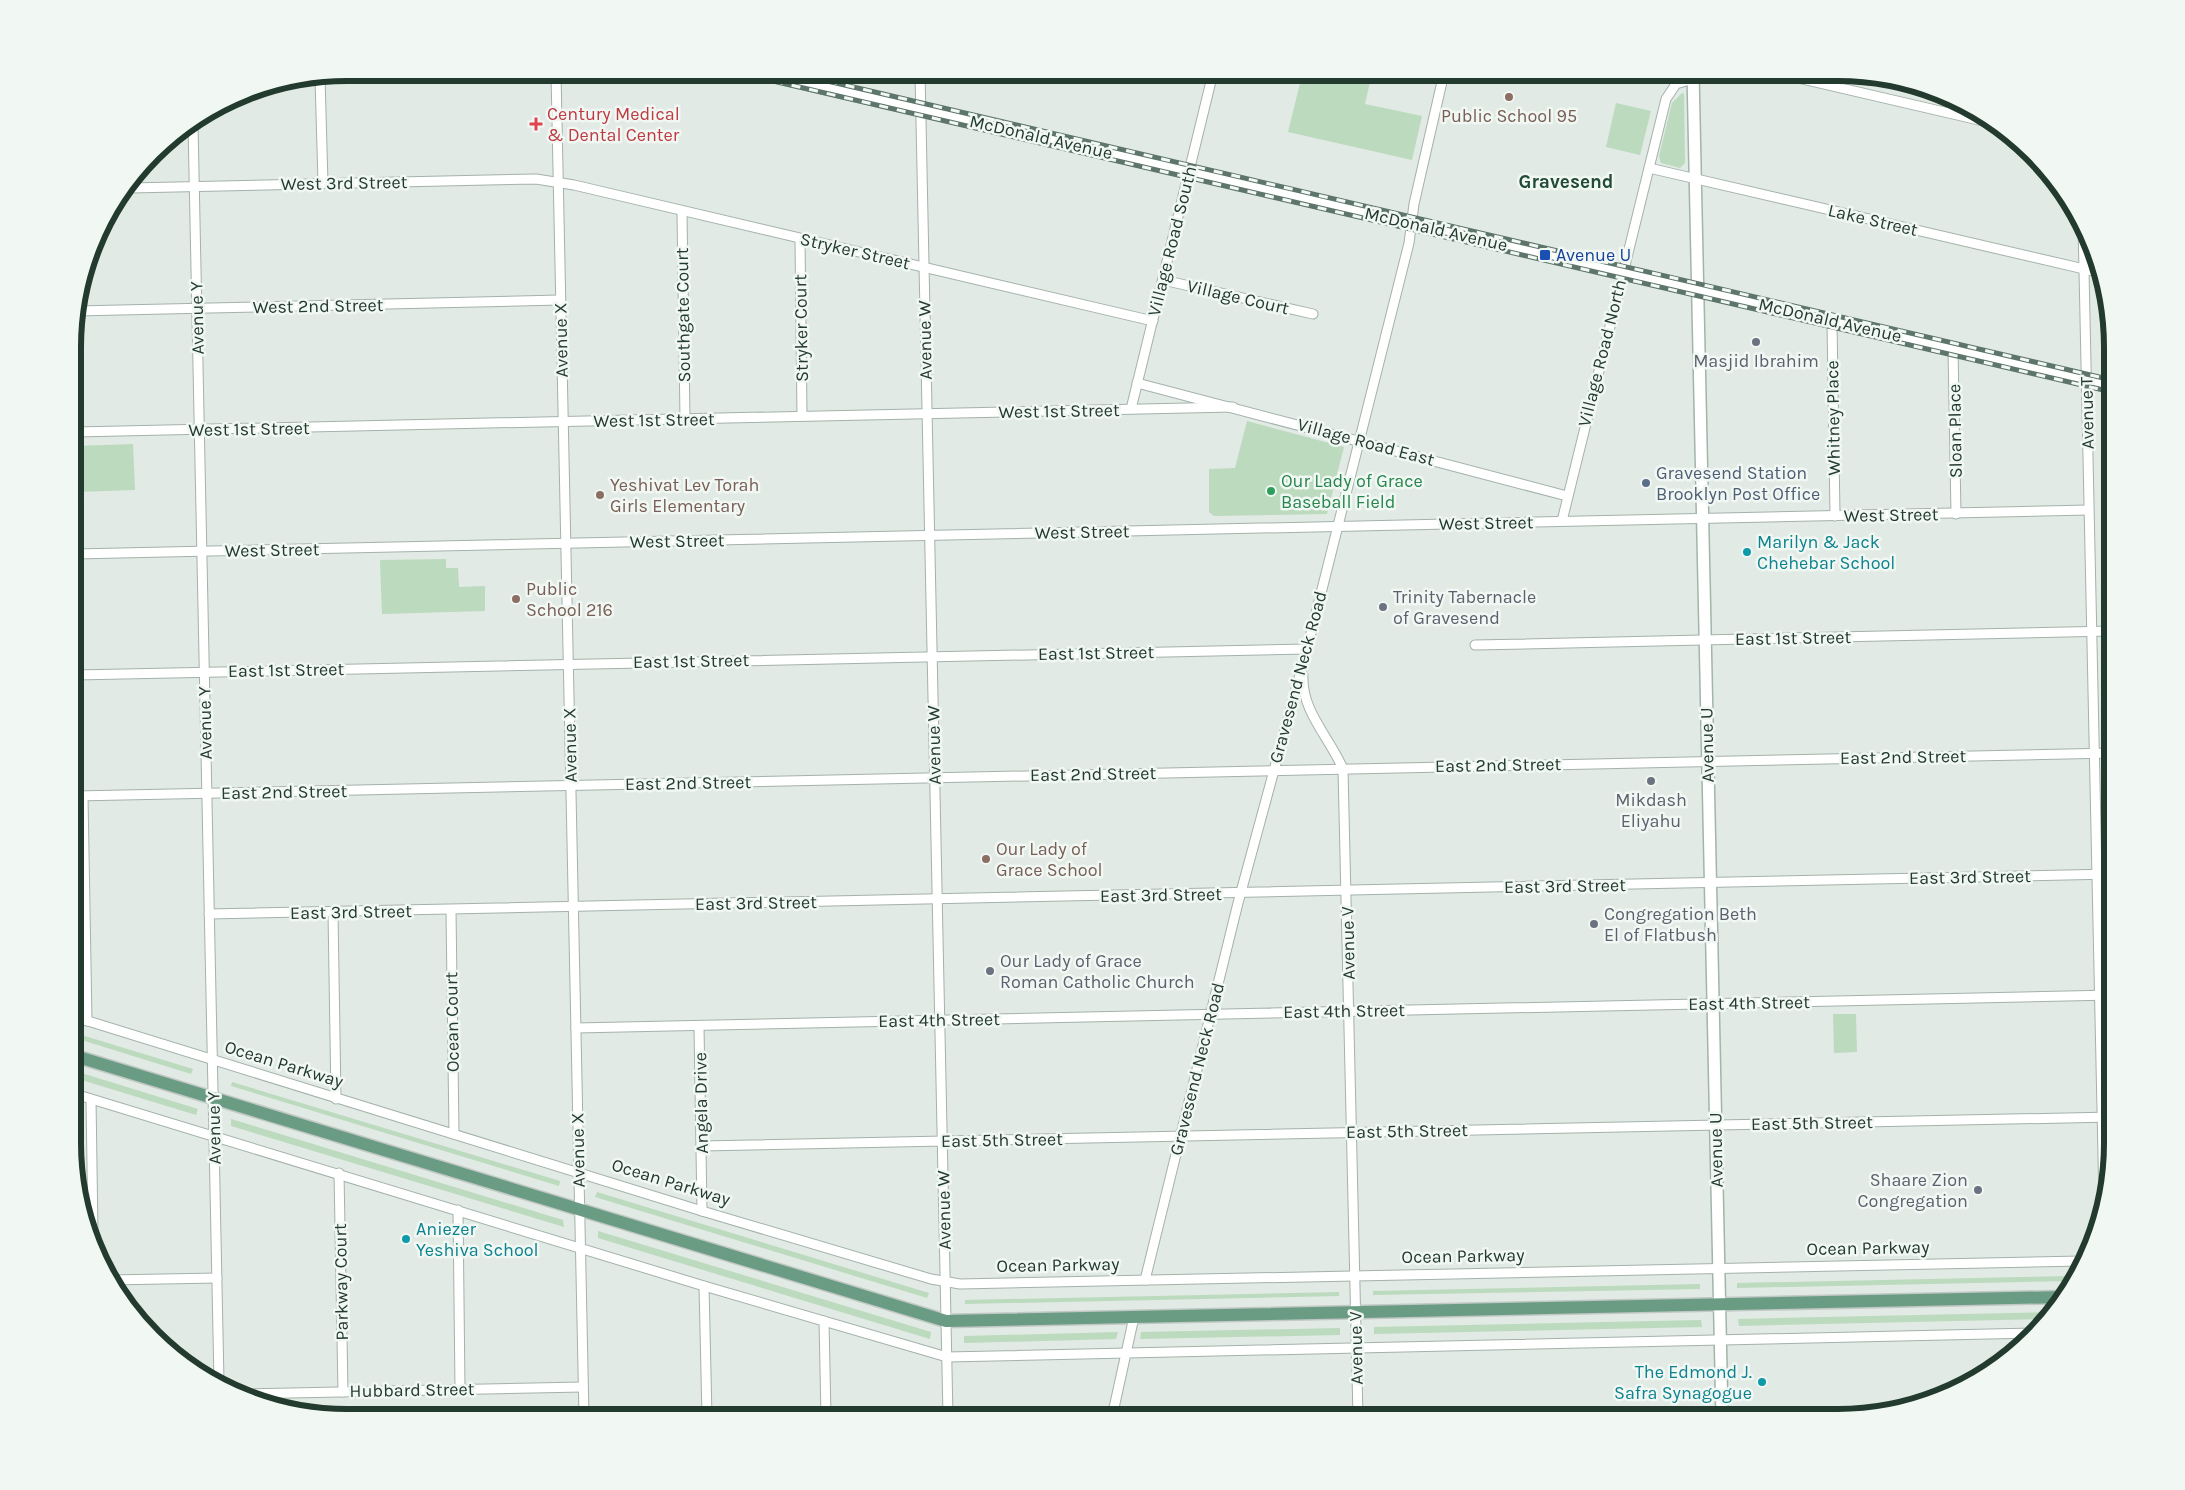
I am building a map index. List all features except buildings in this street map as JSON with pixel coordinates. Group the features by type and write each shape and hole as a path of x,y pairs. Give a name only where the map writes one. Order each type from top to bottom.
{"main road":[{"name":"McDonald Avenue","path":"796,81 920,108 2104,384"},
{"name":"Avenue U","path":"1693,81 1722,1409"},
{"path":"81,1058 946,1321 2055,1297"}],"street":[{"name":"Avenue X","path":"556,81 584,1409"},
{"name":"Avenue W","path":"920,81 948,1409"},
{"name":"Village Road South","path":"1131,410 1211,81"},
{"name":"Gravesend Neck Road","path":"1145,1280 1241,893 1307,649 1409,243 1411,224 1442,81"},
{"name":"Village Road North","path":"1568,496 1666,99 1676,84 1682,81"},
{"path":"1811,81 1974,119"},
{"path":"320,83 323,183"},
{"name":"Avenue Y","path":"193,130 219,1376"},
{"name":"Lake Street","path":"1649,168 2093,271"},
{"name":"West 3rd Street","path":"134,188 536,179 558,182"},
{"name":"Stryker Street","path":"558,182 1153,321"},
{"name":"Southgate Court","path":"682,212 685,419"},
{"name":"Stryker Court","path":"800,239 802,416"},
{"name":"Avenue T","path":"2083,244 2103,1161"},
{"name":"Village Court","path":"1162,280 1313,314"},
{"name":"West 2nd Street","path":"84,311 560,300"},
{"name":"Whitney Place","path":"1832,321 1835,516"},
{"name":"Sloan Place","path":"1954,349 1956,514"},
{"name":"Village Road East","path":"1137,383 1568,496"},
{"name":"West 1st Street","path":"81,432 1233,407"},
{"path":"1562,522 1568,496"},
{"name":"West Street","path":"81,554 2088,510"},
{"name":"East 1st Street","path":"1475,645 2104,631"},
{"name":"East 1st Street","path":"81,675 1307,649"},
{"name":"Avenue V","path":"1304,660 1302,687 1309,710 1336,752 1344,769 1358,1409"},
{"name":"East 2nd Street","path":"81,796 2104,752"},
{"path":"81,852 87,1021"},
{"name":"East 3rd Street","path":"209,914 2104,874"},
{"name":"Ocean Court","path":"451,910 454,1134"},
{"path":"333,912 336,1099"},
{"name":"East 4th Street","path":"576,1028 2104,996"},
{"name":"Ocean Parkway","path":"81,1020 702,1211 945,1282 960,1284 2076,1261"},
{"name":"Angela Drive","path":"699,1026 702,1211"},
{"path":"81,1096 339,1173 704,1286 947,1357 2025,1332"},
{"path":"91,1099 93,1222"},
{"name":"East 5th Street","path":"702,1146 2102,1117"},
{"name":"Parkway Court","path":"339,1173 343,1392"},
{"path":"458,1210 460,1389"},
{"path":"119,1280 217,1278"},
{"path":"704,1286 707,1409"},
{"path":"1114,1409 1134,1317"},
{"path":"824,1321 826,1409"},
{"name":"Hubbard Street","path":"257,1394 583,1387"}],"green space":[{"path":"1301,81 1370,81 1365,104 1422,116 1412,160 1288,132"},
{"path":"1682,93 1684,94 1685,163 1680,168 1661,163 1659,156 1672,103"},
{"path":"1616,103 1651,111 1640,155 1606,147"},
{"name":"Our Lady of Grace Baseball Field","path":"1247,421 1344,447 1327,514 1214,516 1209,512 1209,469 1235,468"},
{"path":"133,444 135,490 81,492 81,446"},
{"path":"446,559 446,568 458,568 459,587 485,586 485,611 382,614 380,560"},
{"path":"1833,1014 1856,1014 1857,1052 1834,1053"},
{"path":"81,1035 193,1069 191,1074 81,1040"},
{"path":"81,1073 198,1109 196,1115 81,1080"},
{"path":"232,1082 560,1181 559,1186 231,1086"},
{"path":"231,1119 563,1220 564,1227 231,1126"},
{"path":"597,1192 929,1293 927,1298 595,1197"},
{"path":"598,1231 931,1332 930,1339 598,1238"},
{"path":"2068,1276 2065,1281 1737,1288 1737,1283"},
{"path":"1700,1284 1700,1289 1373,1295 1373,1291"},
{"path":"1339,1292 1339,1296 965,1304 965,1300"},
{"path":"2043,1312 2037,1319 1739,1326 1738,1319"},
{"path":"1701,1320 1702,1327 1374,1334 1374,1327"},
{"path":"1340,1328 1340,1335 1140,1339 1141,1332"},
{"path":"1118,1332 1116,1339 964,1343 964,1336"}],"railway":[{"path":"773,81 2104,390"},
{"path":"827,81 2104,378"}],"place":[{"name":"Public School 95","path":"1509,97"},
{"name":"Century Medical & Dental Center","path":"536,124"},
{"name":"Avenue U","path":"1545,255"},
{"name":"Masjid Ibrahim","path":"1756,342"},
{"name":"Gravesend Station Brooklyn Post Office","path":"1646,483"},
{"name":"Our Lady of Grace Baseball Field","path":"1271,491"},
{"name":"Yeshivat Lev Torah Girls Elementary","path":"600,495"},
{"name":"Marilyn & Jack Chehebar School","path":"1747,552"},
{"name":"Public School 216","path":"516,599"},
{"name":"Trinity Tabernacle of Gravesend","path":"1383,607"},
{"name":"Mikdash Eliyahu","path":"1651,781"},
{"name":"Our Lady of Grace School","path":"986,859"},
{"name":"Congregation Beth El of Flatbush","path":"1594,924"},
{"name":"Our Lady of Grace Roman Catholic Church","path":"990,971"},
{"name":"Shaare Zion Congregation","path":"1978,1190"},
{"name":"Aniezer Yeshiva School","path":"406,1239"},
{"name":"The Edmond J. Safra Synagogue","path":"1762,1382"}],"district":[{"name":"Gravesend","path":"1566,181"}]}
